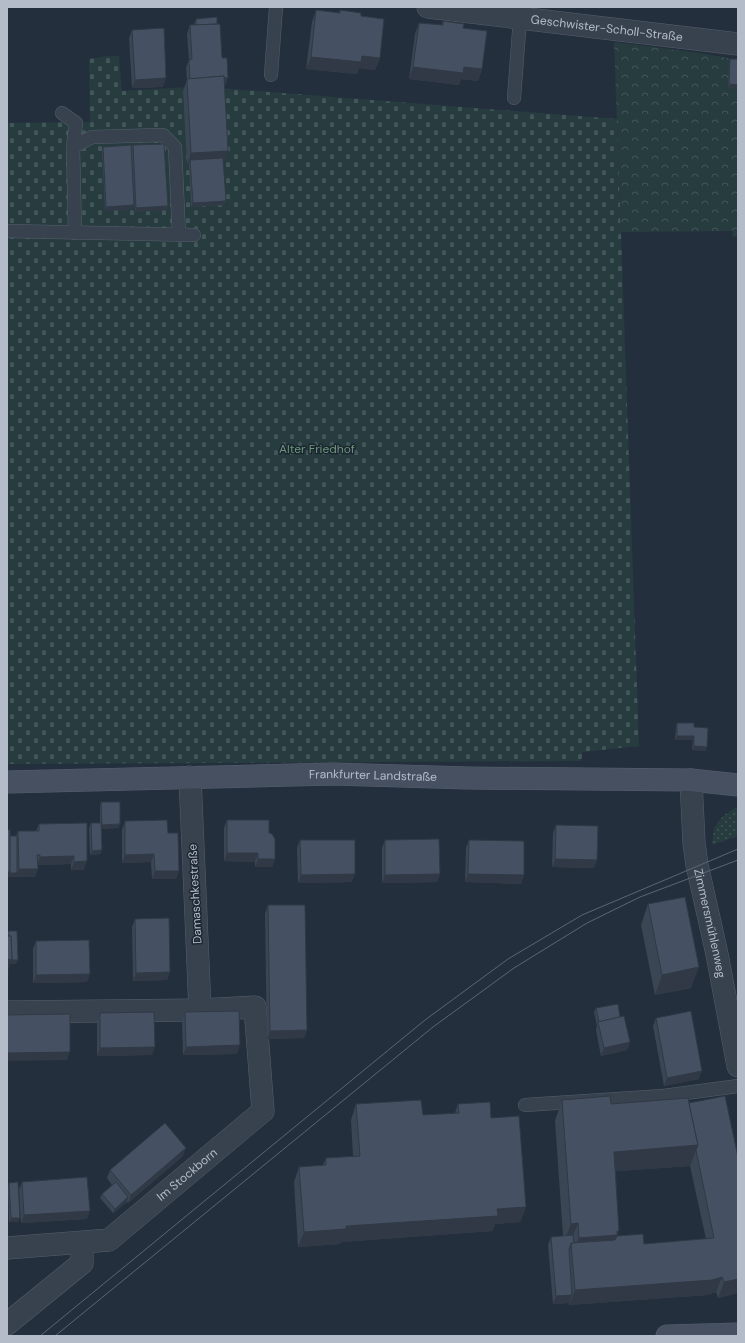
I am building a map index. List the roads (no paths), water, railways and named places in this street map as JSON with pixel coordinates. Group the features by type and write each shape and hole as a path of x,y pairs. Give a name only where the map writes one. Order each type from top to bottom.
{"main road":[{"name":"Frankfurter Landstraße","path":"7,782 333,774 468,778 691,780 738,785"},
{"path":"667,1336 738,1334"}],"street":[{"name":"Geschwister-Scholl-Straße","path":"428,7 738,44"},
{"name":"Damaschkestraße","path":"190,777 200,1010"},
{"name":"Zimmersmühlenweg","path":"691,780 694,843 697,865 717,954 738,1066"},
{"name":"Im Stockborn","path":"7,1248 109,1240 263,1111 255,1008 200,1010"},
{"path":"7,1012 200,1010"},
{"path":"7,1324 82,1263 82,1243"}],"lane":[{"path":"271,75 276,7"},
{"path":"514,98 520,18"},
{"path":"62,113 76,123 73,147 75,233"},
{"path":"73,147 92,137 163,135 175,147 179,235"},
{"path":"7,232 194,235"},
{"path":"525,1105 664,1096 738,1086"}],"tram line":[{"path":"40,1336 425,1020 508,959 582,915 738,849"},
{"path":"55,1336 433,1027 514,968 587,923 640,897 738,860"}],"park label":[{"name":"Alter Friedhof","path":"317,449"}]}
